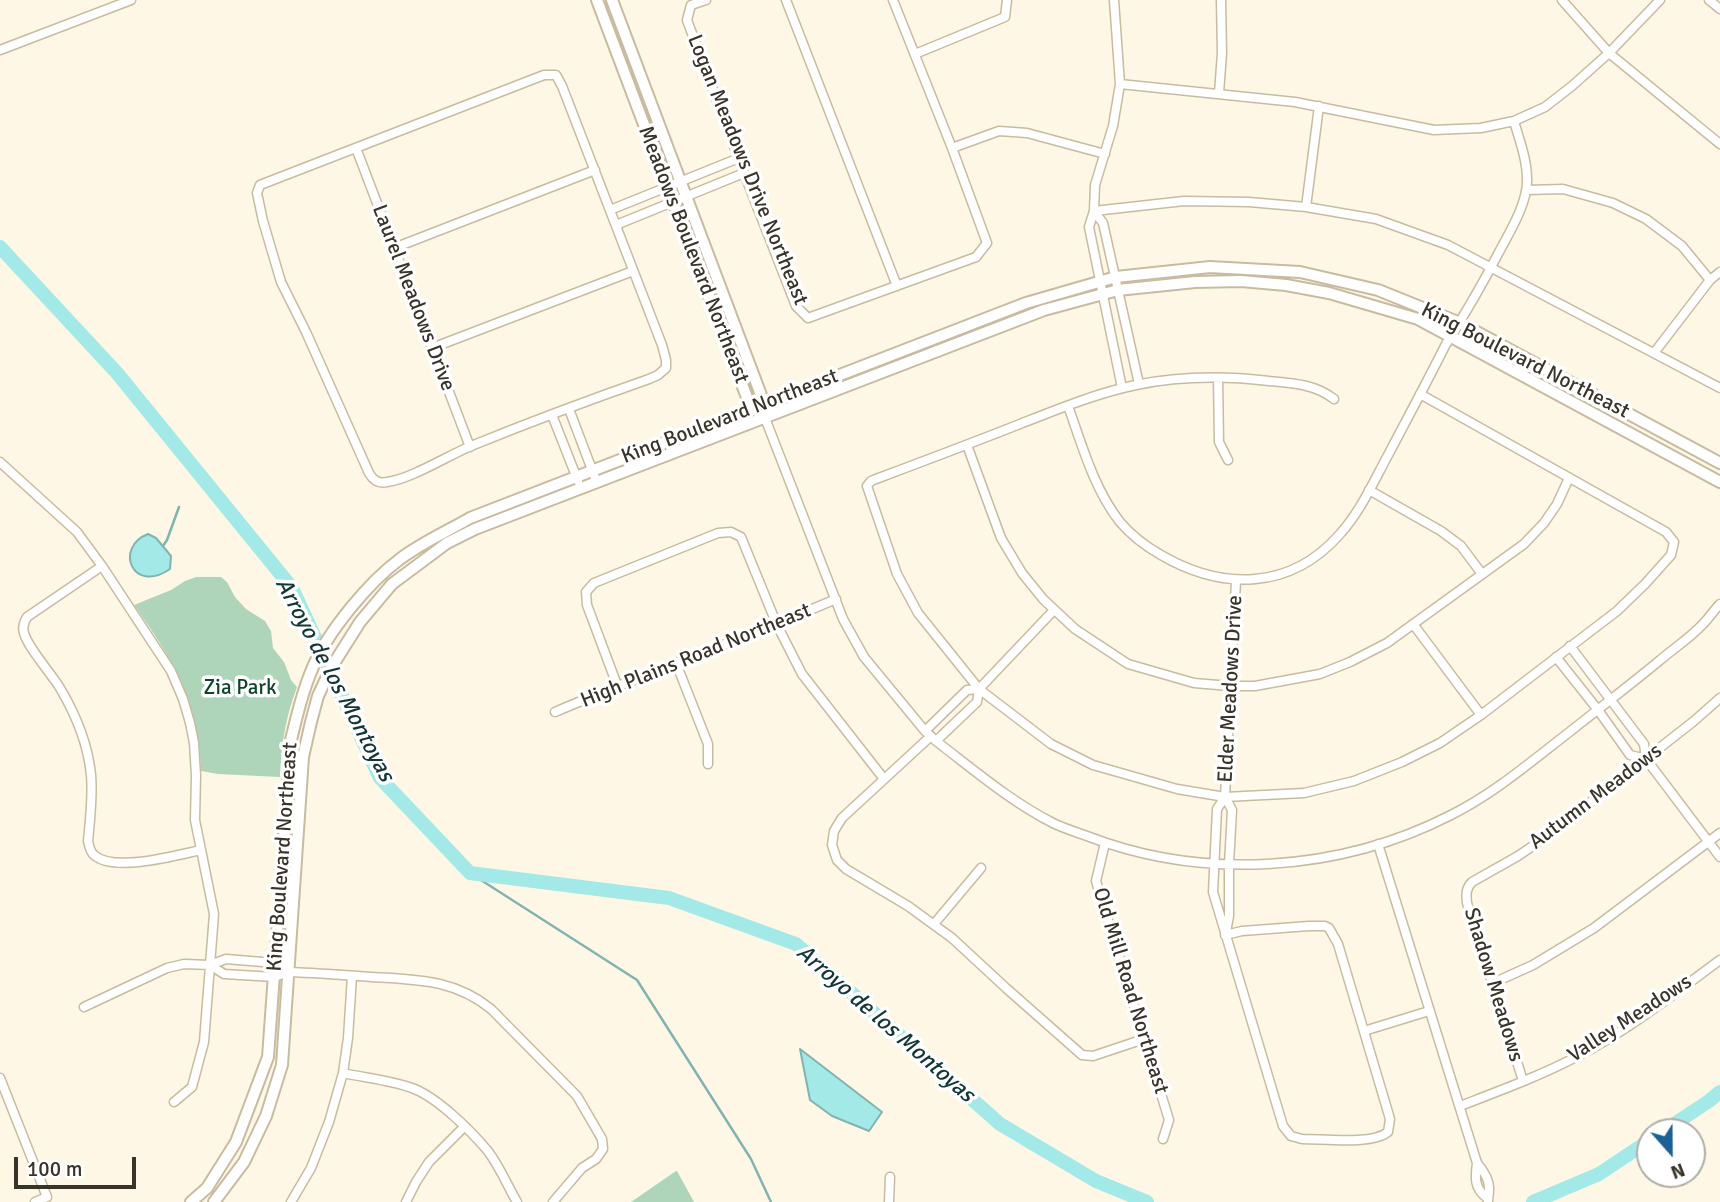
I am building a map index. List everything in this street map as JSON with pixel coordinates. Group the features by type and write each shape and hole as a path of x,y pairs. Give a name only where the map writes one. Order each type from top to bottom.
{"street":[{"path":"0,50 131,0"},
{"name":"Meadows Boulevard Northeast","path":"597,0 751,408 765,418"},
{"name":"Meadows Boulevard Northeast","path":"612,0 764,403 765,418"},
{"name":"Logan Meadows Drive Northeast","path":"706,0 691,5 687,20 796,306 808,318 897,286"},
{"path":"786,0 897,286 976,257 987,243 893,0"},
{"path":"915,54 1005,17 1007,0"},
{"path":"1114,0 1120,84 1113,126 1095,185 1094,211 1088,227 1122,388"},
{"path":"1219,93 1222,53 1221,0"},
{"path":"1562,0 1609,53 1720,144"},
{"path":"1120,84 1319,106 1434,130 1481,128 1514,121 1545,107 1609,53 1660,0"},
{"path":"1709,0 1720,9"},
{"path":"544,75 556,75 662,345 666,368 649,379 470,447 406,476 379,483 373,479 281,282 257,193 260,185 356,148 544,75"},
{"path":"1306,207 1319,106"},
{"path":"1068,406 1107,503 1122,524 1149,548 1177,565 1207,576 1236,581 1273,576 1298,568 1313,559 1340,535 1369,490 1515,223 1527,190 1528,178 1514,121"},
{"path":"952,148 999,131 1027,133 1105,154"},
{"name":"Laurel Meadows Drive","path":"356,148 470,447"},
{"path":"610,210 739,158"},
{"path":"394,248 595,170"},
{"path":"616,225 744,173"},
{"path":"1527,190 1563,189 1614,203 1646,219 1682,246 1710,280"},
{"path":"1094,211 1184,201 1248,202 1306,207 1376,219 1448,245 1720,388"},
{"path":"1094,211 1103,223 1139,384"},
{"name":"King Boulevard Northeast","path":"191,1202 207,1188 236,1142 268,1057 291,740 310,675 332,634 370,586 401,558 470,518 1026,303 1116,277 1210,267 1300,272 1378,290 1460,323 1720,463"},
{"path":"432,348 632,271"},
{"path":"1654,352 1710,280 1720,272"},
{"name":"King Boulevard Northeast","path":"214,1202 244,1162 266,1116 282,1065 303,757 317,702 328,677 360,622 392,584 447,543 475,529 1044,310 1118,289 1195,282 1241,281 1286,285 1329,293 1418,319 1720,482"},
{"path":"1218,378 1219,442 1227,460"},
{"path":"1334,399 1311,386 1253,379 1184,379 1139,384 1068,406 876,479 867,486 897,574 918,613 979,689 1051,744 1093,765 1177,789 1225,797 1304,793 1354,781 1440,743 1617,611 1671,555 1674,542 1666,532 1420,394"},
{"path":"569,409 597,483"},
{"path":"552,415 581,489"},
{"path":"765,418 844,619 864,657 931,736 1013,801 1054,824 1105,843 1159,858 1214,864 1278,864 1378,844 1416,831 1495,789 1612,700 1703,625 1720,604"},
{"path":"967,445 1001,538 1022,573 1043,599 1075,629 1128,664 1194,684 1230,686 1255,686 1320,674 1387,643 1524,544 1557,504 1569,478"},
{"path":"1,466 77,532 171,671 183,699 194,743 195,820 214,914 204,1042 192,1087 174,1102"},
{"path":"1369,490 1441,531 1461,547 1482,574"},
{"path":"617,685 587,605 586,592 593,583 718,533 731,532 741,537 777,625 802,674 884,779"},
{"path":"102,566 27,617 23,626 27,640 73,712 85,743 91,775 88,841 92,854 110,861 140,863 201,850"},
{"name":"Elder Meadows Drive","path":"1225,797 1236,581"},
{"name":"High Plains Road Northeast","path":"555,712 617,685 777,625 836,599"},
{"path":"1055,610 979,689 976,702 931,736 842,818 834,831 832,845 838,860 846,869 908,906 952,938 1082,1055 1093,1056 1144,1039"},
{"path":"1413,624 1481,715"},
{"path":"1570,646 1644,744 1646,759 1720,857"},
{"path":"1556,657 1630,755 1646,759"},
{"path":"676,663 708,744 708,764"},
{"path":"931,736 967,690 979,689"},
{"name":"Autumn Meadows","path":"1467,888 1472,881 1546,837 1720,698"},
{"path":"1225,797 1217,809 1213,892 1225,934 1283,1126 1287,1133 1301,1139 1369,1140 1384,1136 1388,1132 1390,1119 1338,944 1329,928 1309,926 1225,934"},
{"path":"1225,797 1232,810 1228,864 1229,916 1225,934"},
{"path":"1493,983 1533,965 1594,928 1720,833"},
{"name":"Old Mill Road Northeast","path":"1105,843 1096,881 1169,1120 1163,1139"},
{"path":"1378,844 1477,1163 1475,1177 1479,1192 1488,1200"},
{"path":"934,925 981,868"},
{"name":"Shadow Meadows","path":"1467,888 1467,903 1523,1081"},
{"path":"84,1007 167,968 184,964 210,965 226,959 275,963 289,972"},
{"name":"Valley Meadows","path":"1460,1106 1579,1056 1624,1029 1720,960"},
{"path":"210,965 224,974 274,977 289,972 428,980 453,987 478,999 577,1096 602,1139 603,1149 596,1159 582,1168 553,1202"},
{"path":"291,1202 311,1168 329,1122 343,1073 352,975"},
{"path":"1364,1031 1429,1011"},
{"path":"343,1073 400,1084 415,1089 439,1104 488,1151 517,1202"},
{"path":"0,1078 47,1197 35,1202"},
{"path":"405,1202 429,1162 464,1128"},
{"path":"889,1202 890,1177"}],"green space":[{"name":"Zia Park","path":"196,577 221,577 246,609 265,621 271,631 273,648 297,687 285,731 280,777 201,771 195,724 181,683 161,644 134,605"},
{"path":"676,1171 694,1202 631,1202"}],"water":[{"path":"148,534 156,538 171,556 170,569 157,575 146,576 137,573 130,558 138,540"},
{"path":"800,1049 882,1112 869,1131 832,1116 810,1100"}],"waterway":[{"name":"Arroyo de los Montoyas","path":"0,247 117,373 292,588 380,778 470,873 669,898 796,944 1000,1124 1096,1181 1147,1202"},
{"path":"163,546 179,507"},
{"path":"470,873 637,980 751,1159 771,1202"},
{"name":"Arroyo de los Montoyas","path":"1683,1118 1720,1092"},
{"name":"Arroyo de los Montoyas","path":"1533,1202 1599,1174 1636,1149"}]}
